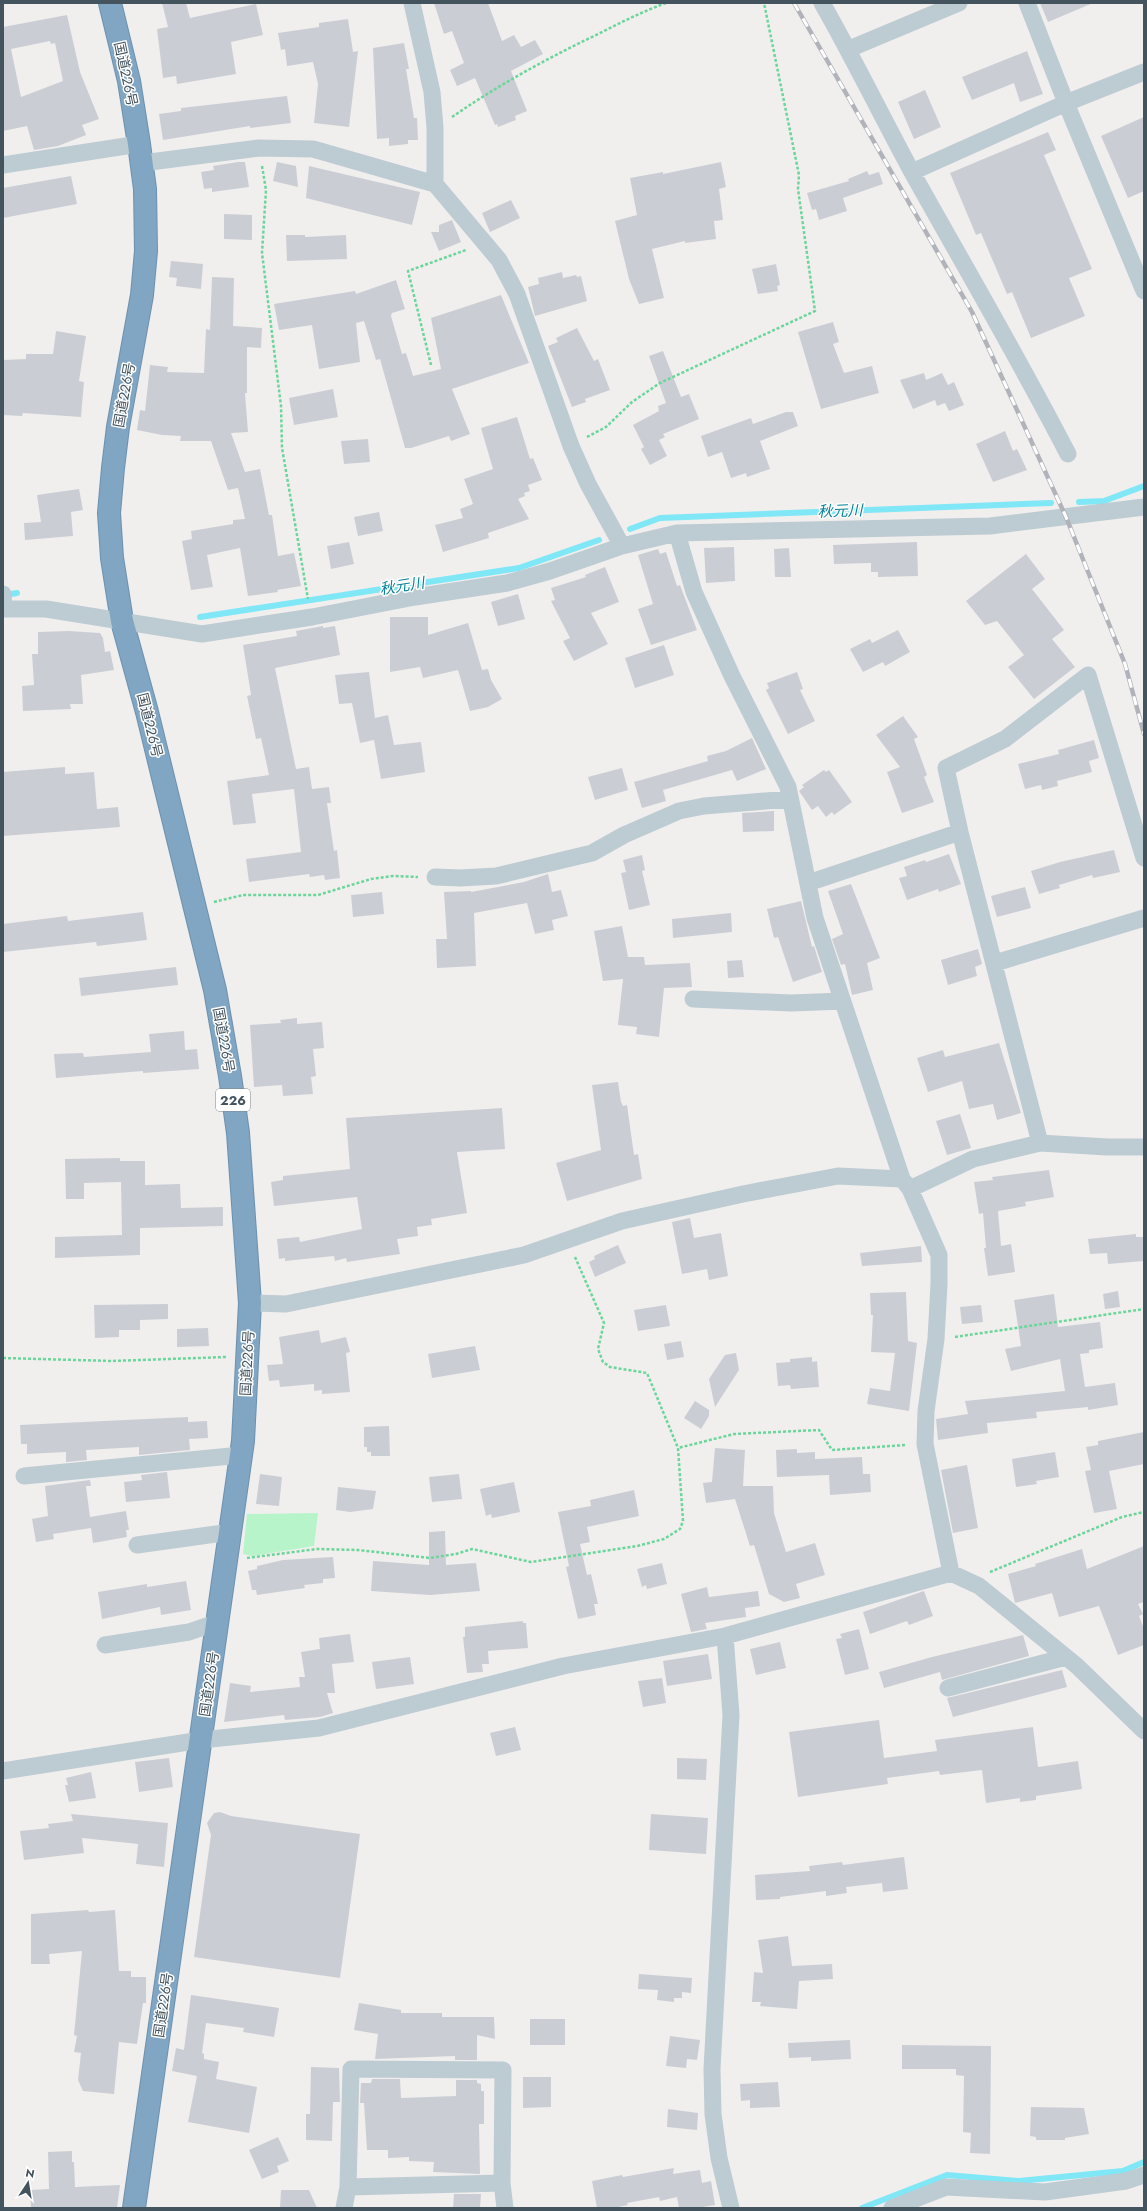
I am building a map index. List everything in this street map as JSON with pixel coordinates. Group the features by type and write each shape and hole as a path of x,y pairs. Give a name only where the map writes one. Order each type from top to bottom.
{"highway":[{"name":"国道226号","path":"110,3 129,81 141,154 146,251 142,295 118,427 109,513 112,558 122,622 148,712 215,990 238,1133 250,1303 241,1455 134,2208"}],"street":[{"path":"412,3 432,92 435,128 435,184"},
{"path":"822,3 849,49 912,172 1018,358 1068,454"},
{"path":"849,49 959,3"},
{"path":"1027,3 1066,103 1144,291"},
{"path":"912,172 1066,103 1144,72"},
{"path":"3,165 141,154 260,148 313,149 435,184 499,260 517,294 571,446 588,484 622,546"},
{"path":"4,604 46,609 202,634 312,617 415,597 507,583 550,571 622,546 677,533 990,526 1144,507"},
{"path":"677,533 694,592 732,676 788,787 815,918 906,1184 939,1255 940,1284 936,1340 926,1411 925,1444 951,1574"},
{"path":"1040,1143 995,963 960,832 946,768 1005,740 1088,675 1144,858"},
{"path":"435,877 460,878 496,876 592,853 636,829 679,811 704,806 790,799"},
{"path":"808,883 960,832"},
{"path":"995,963 1144,918"},
{"path":"693,999 791,1003 843,1001"},
{"path":"250,1303 286,1304 524,1255 568,1242 622,1221 678,1207 838,1176 906,1184 973,1159 1040,1143 1107,1147 1144,1147"},
{"path":"24,1476 241,1455"},
{"path":"137,1545 230,1532"},
{"path":"3,1772 201,1740 319,1728 563,1666 725,1636 951,1574 979,1586 1066,1657 1144,1731"},
{"path":"105,1645 189,1632 218,1622"},
{"path":"725,1636 731,1716 712,2069 713,2106 719,2158 731,2208"},
{"path":"948,1688 1066,1657"},
{"path":"344,2208 348,2187 351,2069 502,2070 502,2183 505,2208"},
{"path":"892,2208 946,2187 1044,2192 1126,2181 1144,2174"},
{"path":"348,2187 502,2183"}],"path":[{"path":"435,128 487,93 541,61 647,10 666,3"},
{"path":"571,446 606,427 632,402 660,383 815,311 798,189 800,175 764,3"},
{"path":"260,148 266,190 262,253 281,406 282,448 307,595"},
{"path":"431,365 408,271 485,243"},
{"path":"194,907 243,895 318,895 379,878 435,877"},
{"path":"226,1560 317,1549 358,1550 430,1558 456,1554 472,1549 531,1562 637,1546 664,1539 680,1529 683,1520 678,1448 647,1374 610,1367 603,1362 598,1349 604,1323 568,1242"},
{"path":"936,1340 1144,1309"},
{"path":"3,1358 112,1361 248,1356"},
{"path":"678,1448 734,1434 819,1430 832,1450 925,1444"},
{"path":"979,1586 984,1575 1060,1541 1122,1517 1144,1512"}],"green space":[{"path":"318,1513 314,1546 252,1556 243,1554 247,1514"}],"building":[{"path":"162,3 186,3 190,18 256,4 263,35 231,42 236,74 177,84 176,76 163,78 157,29 168,27"},
{"path":"434,3 488,3 502,41 514,35 521,47 535,40 543,54 511,71 527,111 515,116 516,120 498,127 497,124 495,125 475,78 457,86 450,70 464,63 452,31 444,34"},
{"path":"1040,3 1093,3 1048,22"},
{"path":"67,15 80,72 99,119 82,125 86,135 58,146 34,150 27,126 3,131 3,27","holes":["50,41 51,44 55,43 63,81 21,97 11,49"]},
{"path":"348,19 353,52 358,51 349,127 314,123 318,84 313,62 287,66 285,49 281,50 278,33 319,27 319,23"},
{"path":"404,43 409,69 406,69 414,118 417,118 418,140 408,140 408,144 389,146 389,138 377,139 373,48"},
{"path":"1027,51 1043,94 1020,102 1014,83 972,100 962,77"},
{"path":"925,90 941,127 914,139 898,102"},
{"path":"287,96 291,123 250,128 250,126 163,140 159,114 181,111 181,108"},
{"path":"1144,117 1144,191 1128,198 1101,136"},
{"path":"1048,132 1056,150 1044,155 1092,269 1069,278 1085,316 1031,338 1012,292 1007,294 981,233 976,235 950,173"},
{"path":"245,162 249,187 212,192 212,188 204,189 201,172 214,170 213,166"},
{"path":"277,162 296,166 298,187 273,181"},
{"path":"721,162 726,187 719,189 723,220 714,221 716,239 685,243 685,241 652,249 664,298 639,304 629,279 615,221 637,215 630,178 663,172 663,174"},
{"path":"309,166 420,192 412,225 306,198"},
{"path":"867,171 869,175 879,172 883,184 843,198 847,211 819,220 816,209 812,210 807,193 849,181 848,179"},
{"path":"71,176 77,204 3,218 3,188"},
{"path":"511,200 520,218 490,232 482,213"},
{"path":"224,214 252,215 252,240 224,239"},
{"path":"452,220 461,242 439,251 431,232 439,232 439,225"},
{"path":"286,235 305,235 305,237 346,235 347,259 287,261"},
{"path":"171,261 203,264 201,289 176,286 177,278 169,277"},
{"path":"776,264 780,285 777,286 778,291 758,294 752,269"},
{"path":"562,272 563,278 576,275 577,277 581,276 587,301 535,316 528,287 539,284 538,278"},
{"path":"212,277 234,278 233,326 262,328 261,348 247,347 247,393 245,393 248,432 231,433 245,472 260,469 269,515 272,515 278,556 294,553 301,586 277,590 278,592 248,596 240,548 207,555 213,587 191,590 182,541 192,539 191,531 233,524 233,520 245,519 238,488 228,490 211,441 180,441 181,436 162,435 137,430 140,410 145,411 150,365 168,367 167,372 204,373 206,329 210,330"},
{"path":"396,280 405,309 392,313 391,316 402,354 406,353 413,376 441,369 431,318 501,295 529,363 452,389 470,434 451,441 449,436 411,448 405,448 380,359 376,360 364,321 356,323 360,362 319,369 312,325 279,330 274,304 355,291 356,294"},
{"path":"833,322 839,342 833,344 844,373 872,366 879,393 821,409 798,332"},
{"path":"577,328 594,361 598,359 610,390 585,399 586,402 572,407 548,346 558,342 556,338"},
{"path":"56,331 86,336 79,381 84,382 81,417 23,413 22,416 3,415 3,360 26,359 26,354 53,354"},
{"path":"663,351 681,397 689,394 699,419 663,434 665,437 659,440 667,456 650,465 641,449 644,447 633,425 659,411 658,406 666,403 649,356"},
{"path":"924,373 926,380 942,373 948,385 954,382 964,405 949,411 945,403 937,406 935,400 913,409 900,380"},
{"path":"333,389 338,417 294,425 289,398"},
{"path":"786,412 793,412 798,426 760,441 770,469 747,477 746,473 731,478 722,452 708,457 701,436 751,418 753,424"},
{"path":"517,417 530,459 533,458 542,480 528,485 530,491 524,493 525,496 518,499 529,519 488,533 489,538 443,552 435,525 463,518 460,509 473,504 464,479 493,469 481,428"},
{"path":"1005,431 1013,451 1017,449 1027,470 993,482 976,444"},
{"path":"368,439 370,462 344,464 341,441"},
{"path":"79,489 83,510 71,512 73,536 25,540 24,523 41,522 37,495"},
{"path":"379,512 383,531 358,536 354,517"},
{"path":"349,542 354,564 331,569 327,546"},
{"path":"917,542 918,576 878,577 878,572 871,572 871,563 834,564 833,545"},
{"path":"734,547 735,581 706,583 704,548"},
{"path":"789,548 791,577 775,577 774,549"},
{"path":"658,549 660,554 666,552 677,586 680,585 697,630 651,645 638,609 653,604 638,555"},
{"path":"1026,554 1045,579 1032,589 1064,630 1052,639 1075,667 1034,699 1008,667 1024,655 997,621 985,625 966,601"},
{"path":"605,567 619,602 591,613 608,644 574,661 563,641 570,638 551,601 555,600 551,588 586,577 585,575"},
{"path":"518,594 525,619 498,626 491,602"},
{"path":"390,617 428,617 428,635 468,623 482,670 488,669 491,680 502,699 488,707 470,711 458,670 423,678 420,667 390,672"},
{"path":"323,626 323,628 335,626 340,655 275,668 296,769 309,767 312,789 329,787 331,803 327,803 334,851 337,850 340,878 325,880 324,875 310,877 309,874 249,882 246,859 301,852 294,789 252,794 256,823 233,825 227,781 269,775 261,738 256,739 247,696 251,695 243,645 297,636 296,631"},
{"path":"898,630 910,652 885,666 883,662 863,672 850,649 870,639 872,643"},
{"path":"69,631 100,633 103,638 105,652 110,651 114,670 81,675 83,704 70,704 71,709 23,711 22,686 34,685 32,654 38,654 38,632"},
{"path":"664,645 674,675 635,688 625,658"},
{"path":"369,672 375,718 388,715 394,745 421,742 425,772 381,779 374,740 360,743 352,703 339,704 335,675"},
{"path":"797,672 803,689 800,690 815,721 788,734 766,690 769,688 767,683"},
{"path":"903,716 918,737 914,739 927,775 924,777 934,802 902,813 887,772 900,767 876,735"},
{"path":"752,738 766,769 737,781 732,770 663,790 666,801 642,808 634,782 708,761 707,756 726,751"},
{"path":"1094,740 1099,758 1089,761 1092,772 1057,781 1058,786 1042,790 1041,785 1025,789 1018,764 1059,754 1058,750"},
{"path":"65,767 65,774 94,772 97,809 118,807 120,827 3,836 3,772"},
{"path":"622,768 628,790 595,800 588,777"},
{"path":"824,770 826,772 829,770 852,802 834,815 832,812 826,817 818,806 812,810 799,791 804,787 802,785"},
{"path":"774,811 774,831 743,832 742,813"},
{"path":"1114,850 1120,872 1093,878 1092,875 1059,885 1060,888 1039,894 1031,871 1060,862"},
{"path":"949,854 961,884 939,892 938,889 907,900 899,878 907,876 904,867 925,860 926,862"},
{"path":"642,855 645,870 642,871 650,905 629,910 621,873 626,872 623,860"},
{"path":"548,874 552,892 561,890 568,916 552,920 554,930 535,934 527,903 474,913 476,966 437,968 436,939 447,939 444,892 471,892 524,882"},
{"path":"851,884 880,958 867,963 873,990 852,995 845,964 841,965 832,939 843,934 828,891"},
{"path":"1025,887 1031,908 997,917 991,896"},
{"path":"382,892 384,914 353,917 351,895"},
{"path":"801,901 812,947 814,946 822,972 793,982 778,937 774,938 767,909"},
{"path":"143,912 147,940 97,946 96,942 3,952 3,924 67,916 68,921"},
{"path":"731,913 732,932 673,938 672,919"},
{"path":"622,926 628,957 644,957 645,965 690,963 692,987 664,988 659,1037 636,1034 637,1027 618,1025 623,979 603,981 594,931"},
{"path":"978,949 982,964 975,967 977,976 948,985 941,960"},
{"path":"742,960 744,977 728,978 727,961"},
{"path":"176,967 178,985 81,996 79,978"},
{"path":"297,1018 297,1024 322,1022 324,1048 313,1049 316,1076 311,1077 313,1094 283,1096 282,1085 254,1087 250,1025 281,1023 280,1020"},
{"path":"184,1031 185,1050 197,1049 199,1069 143,1073 143,1071 56,1078 54,1054 83,1053 84,1057 151,1052 149,1034"},
{"path":"999,1043 1021,1113 997,1120 993,1104 969,1109 962,1081 928,1092 917,1058 943,1050 945,1057"},
{"path":"618,1082 621,1102 623,1106 627,1105 634,1155 638,1154 642,1179 567,1201 556,1163 601,1150 592,1085"},
{"path":"502,1108 505,1149 457,1152 467,1213 431,1219 432,1225 417,1227 418,1236 397,1239 400,1254 347,1262 346,1258 335,1261 334,1256 285,1261 285,1258 279,1259 277,1239 299,1237 300,1242 362,1229 357,1197 274,1206 271,1182 283,1180 283,1176 350,1169 346,1118"},
{"path":"960,1114 971,1148 947,1155 936,1121"},
{"path":"120,1158 120,1161 145,1161 145,1185 180,1184 181,1208 223,1207 223,1226 140,1228 140,1255 55,1258 55,1237 122,1235 121,1182 84,1183 84,1199 66,1199 65,1159"},
{"path":"1049,1170 1054,1197 1025,1202 1026,1206 998,1211 1001,1246 1011,1244 1015,1272 988,1276 984,1248 986,1248 983,1213 979,1214 974,1182 993,1180 992,1177"},
{"path":"690,1218 694,1238 721,1233 728,1276 709,1280 707,1269 682,1274 672,1222"},
{"path":"1136,1234 1136,1237 1143,1237 1144,1261 1108,1264 1107,1253 1090,1254 1088,1239"},
{"path":"618,1245 626,1263 595,1277 589,1262 595,1259 594,1256"},
{"path":"921,1246 922,1262 862,1266 860,1253"},
{"path":"1118,1291 1120,1307 1105,1309 1103,1294"},
{"path":"906,1292 908,1341 917,1343 909,1411 867,1404 870,1388 890,1391 895,1353 871,1352 873,1315 871,1315 870,1293"},
{"path":"1054,1294 1058,1327 1100,1322 1103,1348 1089,1350 1089,1353 1080,1354 1085,1387 1115,1383 1118,1405 1088,1410 1088,1407 1036,1412 1037,1418 987,1423 988,1433 938,1440 936,1419 968,1414 965,1401 1065,1391 1060,1359 1011,1371 1005,1349 1021,1346 1014,1300"},
{"path":"168,1304 168,1319 140,1320 140,1330 119,1330 119,1337 95,1338 94,1305"},
{"path":"666,1305 670,1326 638,1331 634,1310"},
{"path":"981,1305 983,1322 962,1324 960,1307"},
{"path":"208,1328 209,1346 177,1347 177,1329"},
{"path":"319,1330 321,1343 346,1337 350,1352 346,1353 350,1392 322,1394 322,1390 314,1391 314,1384 280,1387 279,1380 269,1381 267,1365 283,1364 279,1337"},
{"path":"681,1341 684,1357 667,1360 664,1344"},
{"path":"475,1346 480,1370 432,1378 428,1354"},
{"path":"736,1353 739,1370 715,1407 709,1379 725,1355"},
{"path":"812,1357 812,1362 817,1361 819,1387 791,1389 790,1385 778,1386 776,1363 790,1362 790,1359"},
{"path":"695,1401 709,1410 709,1416 701,1429 684,1418"},
{"path":"188,1417 188,1422 207,1421 208,1438 189,1439 190,1450 139,1455 139,1447 86,1450 87,1460 66,1462 66,1452 27,1454 27,1444 21,1444 20,1425"},
{"path":"389,1426 390,1456 371,1456 371,1452 367,1452 367,1447 364,1447 364,1427"},
{"path":"1144,1432 1144,1464 1109,1471 1117,1509 1094,1513 1085,1471 1091,1470 1086,1447 1098,1445 1098,1441"},
{"path":"715,1448 745,1450 743,1486 773,1486 774,1513 786,1552 815,1543 825,1575 796,1584 800,1598 784,1602 769,1594 754,1545 750,1546 735,1499 706,1503 703,1483 712,1482"},
{"path":"797,1449 797,1453 815,1452 815,1459 862,1457 863,1474 870,1474 871,1492 830,1495 829,1475 777,1477 776,1450"},
{"path":"1055,1452 1059,1477 1036,1481 1037,1484 1016,1487 1012,1459"},
{"path":"967,1465 978,1528 953,1533 941,1470"},
{"path":"167,1472 170,1498 126,1502 124,1482 142,1480 141,1475"},
{"path":"260,1474 282,1477 279,1506 256,1504"},
{"path":"459,1474 462,1499 432,1502 429,1477"},
{"path":"90,1480 91,1486 86,1486 90,1517 126,1511 129,1530 126,1530 127,1537 93,1543 91,1528 53,1534 54,1539 36,1542 32,1519 48,1516 45,1486"},
{"path":"514,1482 520,1512 492,1518 491,1514 486,1516 480,1489"},
{"path":"338,1487 376,1491 373,1509 350,1512 336,1510"},
{"path":"634,1490 639,1516 587,1527 590,1542 580,1544 587,1575 591,1574 598,1604 594,1604 596,1615 578,1619 566,1567 569,1566 558,1512 591,1506 590,1500"},
{"path":"445,1531 446,1565 476,1563 480,1591 430,1595 371,1591 373,1561 429,1565 429,1532"},
{"path":"1144,1546 1144,1602 1138,1604 1143,1614 1139,1616 1144,1629 1144,1645 1118,1655 1099,1606 1059,1617 1052,1593 1015,1603 1008,1574 1036,1566 1035,1564 1082,1549 1087,1569"},
{"path":"333,1557 335,1578 323,1579 323,1583 304,1585 305,1588 257,1595 256,1590 252,1590 248,1571 257,1569 257,1566 283,1560"},
{"path":"662,1563 667,1584 647,1589 646,1585 642,1587 637,1569"},
{"path":"186,1581 191,1610 161,1615 160,1607 102,1619 98,1592 147,1584 147,1587"},
{"path":"707,1587 709,1597 758,1591 760,1606 745,1608 746,1617 705,1623 707,1629 691,1632 681,1594"},
{"path":"924,1591 933,1616 909,1625 907,1621 870,1634 863,1612"},
{"path":"523,1621 523,1623 526,1623 528,1648 488,1651 489,1664 482,1664 483,1672 467,1673 463,1637 465,1637 465,1627"},
{"path":"859,1629 869,1669 845,1675 836,1639 842,1638 840,1634"},
{"path":"350,1634 354,1662 332,1664 335,1693 327,1693 333,1713 320,1717 285,1720 284,1715 224,1722 230,1683 251,1686 250,1692 300,1687 299,1677 305,1677 301,1652 320,1649 319,1638"},
{"path":"1023,1635 1029,1656 942,1680 940,1672 884,1688 879,1672 932,1657"},
{"path":"780,1642 786,1668 756,1675 750,1649"},
{"path":"708,1654 712,1679 667,1686 663,1661"},
{"path":"410,1657 414,1684 376,1689 372,1662"},
{"path":"1062,1670 1067,1687 953,1717 947,1698"},
{"path":"662,1678 666,1703 643,1707 638,1681"},
{"path":"879,1720 884,1758 937,1751 935,1740 1033,1727 1038,1767 1078,1761 1082,1789 1036,1796 1036,1800 1020,1802 1020,1798 986,1803 982,1770 940,1775 939,1771 887,1778 888,1784 798,1797 789,1732"},
{"path":"515,1727 521,1750 496,1756 490,1733"},
{"path":"169,1758 173,1787 139,1792 135,1762"},
{"path":"677,1758 707,1759 706,1780 677,1779"},
{"path":"91,1772 96,1798 69,1802 65,1785 68,1785 66,1778"},
{"path":"220,1812 231,1816 360,1834 340,1978 194,1957 211,1835 207,1823 214,1813"},
{"path":"71,1814 168,1823 164,1867 136,1864 138,1844 82,1838 84,1853 24,1860 20,1831 49,1828 48,1824 73,1821"},
{"path":"651,1814 708,1818 706,1854 649,1850"},
{"path":"904,1857 908,1889 883,1892 882,1883 846,1887 847,1893 826,1896 826,1891 780,1897 780,1899 756,1900 755,1875 810,1871 809,1866 842,1862 843,1865"},
{"path":"88,1910 89,1912 115,1910 119,1971 131,1971 131,1977 146,1977 146,2003 143,2003 137,2044 119,2042 114,2094 83,2091 78,2080 81,2053 74,2052 77,2036 74,2035 82,1951 49,1954 50,1964 31,1964 31,1914"},
{"path":"788,1936 792,1966 832,1964 833,1979 799,1981 797,2009 760,2006 761,2002 752,2002 754,1972 763,1973 758,1940"},
{"path":"639,1974 692,1978 691,1993 682,1992 682,1998 674,1998 674,2002 657,2000 658,1990 638,1989"},
{"path":"191,1995 279,2008 274,2037 243,2032 244,2028 206,2023 202,2053 204,2054 204,2059 219,2062 216,2079 257,2087 249,2133 188,2122 197,2076 172,2071 176,2048 184,2050"},
{"path":"359,2003 401,2010 401,2013 442,2013 442,2017 494,2017 495,2039 477,2035 477,2060 455,2060 455,2056 375,2059 378,2034 354,2030"},
{"path":"530,2019 565,2019 565,2045 530,2045"},
{"path":"670,2036 700,2040 697,2060 687,2059 686,2068 666,2066"},
{"path":"850,2040 851,2059 811,2061 811,2057 789,2058 788,2043"},
{"path":"902,2045 991,2046 990,2154 970,2153 971,2133 963,2132 964,2076 956,2075 956,2069 902,2069"},
{"path":"311,2067 339,2068 340,2102 333,2102 332,2141 306,2140 306,2114 310,2114"},
{"path":"523,2077 551,2077 551,2107 523,2108"},
{"path":"372,2079 400,2079 401,2098 456,2096 456,2080 477,2080 477,2083 481,2084 481,2091 484,2091 484,2124 479,2124 480,2174 433,2172 434,2162 409,2161 409,2157 388,2158 388,2150 367,2150 364,2103 360,2103 361,2083 371,2083"},
{"path":"778,2082 780,2107 750,2108 750,2100 741,2101 740,2084"},
{"path":"1031,2107 1084,2108 1089,2134 1065,2138 1065,2140 1036,2140 1036,2137 1030,2136"},
{"path":"668,2109 698,2113 697,2130 667,2127"},
{"path":"278,2137 289,2161 277,2166 279,2172 262,2179 249,2150"},
{"path":"72,2151 75,2187 120,2185 117,2208 31,2208 30,2190 49,2189 48,2152"},
{"path":"674,2168 673,2174 700,2170 702,2183 711,2181 715,2205 696,2208 679,2208 677,2197 660,2201 659,2197 627,2203 628,2205 613,2208 597,2208 592,2181 622,2175 623,2177"},
{"path":"281,2190 309,2190 317,2208 280,2208"},
{"path":"454,2194 481,2194 480,2208 453,2208"}],"waterway":[{"name":"秋元川","path":"1079,502 1104,501 1144,486"},
{"name":"秋元川","path":"630,529 660,518 1051,503"},
{"name":"秋元川","path":"200,617 519,568 599,540"},
{"name":"秋元川","path":"5,595 17,593"},
{"path":"862,2208 947,2175 1019,2181 1123,2171 1144,2162"}],"railway":[{"path":"794,3 972,312 1066,517 1125,664 1144,734"}]}
